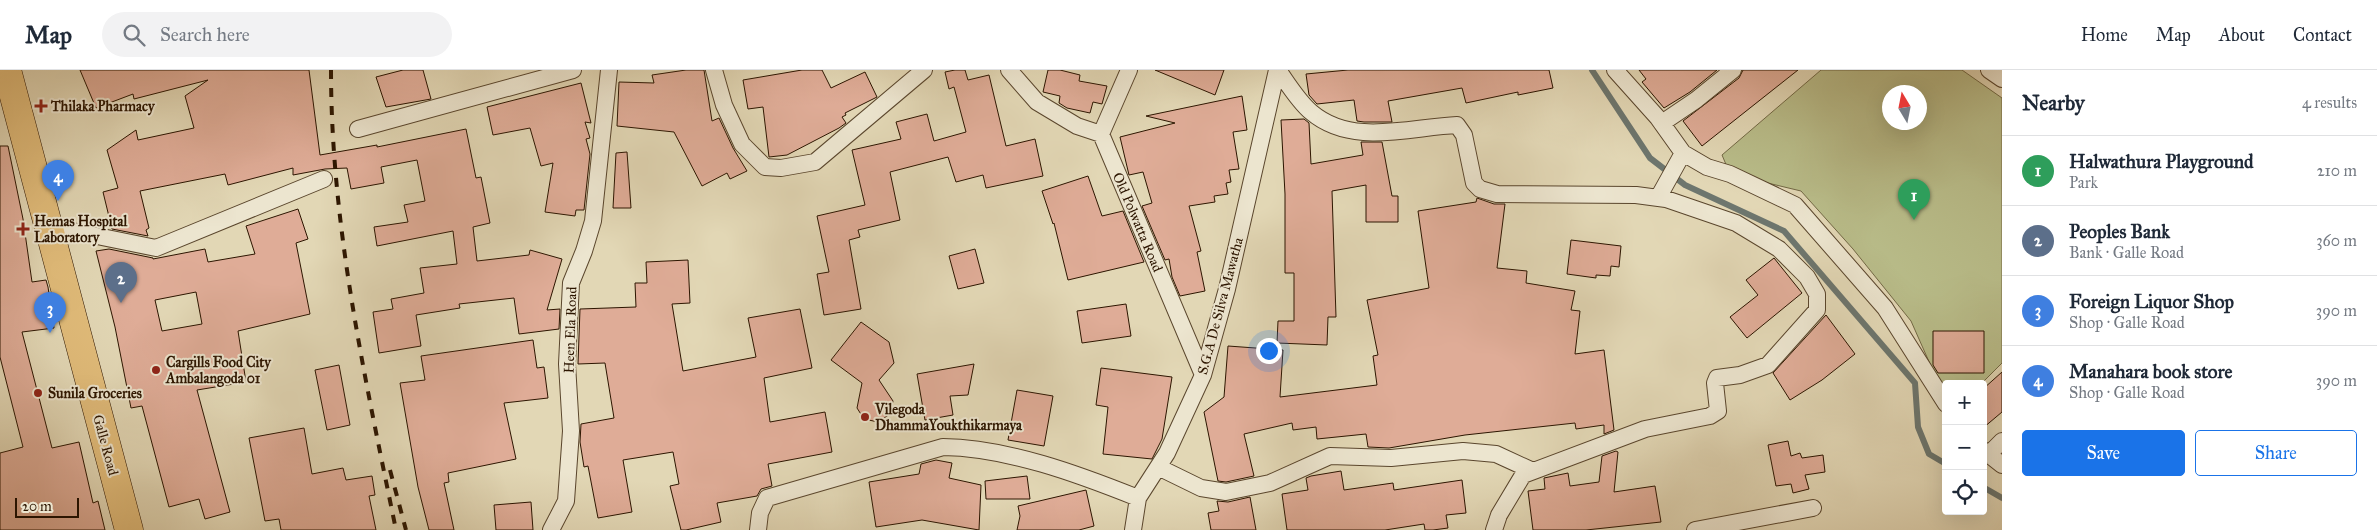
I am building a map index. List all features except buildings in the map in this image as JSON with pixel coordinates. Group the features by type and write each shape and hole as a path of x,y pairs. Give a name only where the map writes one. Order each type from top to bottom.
{"highway":[{"name":"Galle Road","path":"7,70 129,530"}],"street":[{"path":"358,129 573,70"},
{"name":"Heen Ela Road","path":"551,530 566,501 571,431 567,364 571,283 584,250 592,221 609,70"},
{"path":"714,70 724,105 742,144 765,166 781,168 815,162 924,70"},
{"path":"1009,70 1037,102 1077,126 1101,134 1129,70"},
{"path":"1278,70 1312,113 1331,124 1356,131 1381,133 1457,125 1464,135 1474,183 1480,189 1497,194 1636,195 1658,198 1736,223 1779,249 1807,277 1817,294 1817,310 1768,365 1740,375 1717,378 1715,383 1718,411 1710,416 1645,429 1523,475 1499,515 1494,530"},
{"name":"S.G.A De Silva Mawatha","path":"1132,530 1138,498 1167,453 1203,375 1227,289 1278,70"},
{"path":"1615,70 1662,123 1683,153 1707,167 1730,174 1795,205 1885,308 1942,398"},
{"path":"1662,123 1696,100 1733,70"},
{"path":"1989,70 2002,79"},
{"name":"Old Polwatta Road","path":"1101,134 1203,375"},
{"path":"1658,198 1683,153"},
{"path":"48,226 156,248 324,179"},
{"path":"1987,451 2002,441"},
{"path":"758,530 760,513 767,498 943,447 969,447 1040,465 1100,483 1138,498"},
{"path":"1158,467 1201,488 1226,492 1270,483 1330,456 1391,458 1463,451 1496,454 1533,471"},
{"path":"1987,453 2002,465"},
{"path":"1695,530 1813,508"}],"green space":[{"path":"1821,70 1962,70 2002,98 2002,363 1985,380 1942,380 1942,391 1911,321 1853,249 1801,191 1730,174 1722,155"}],"waterway":[{"path":"1592,70 1650,158 1685,185 1784,231 1915,383 1918,427 1929,454 1942,462"},
{"path":"1987,489 2002,498"}],"railway":[{"path":"331,70 333,128 343,244 362,359 396,530"},
{"path":"390,470 406,530"}],"place":[{"name":"Thilaka Pharmacy","path":"41,106"},
{"name":"Manahara book store","path":"58,201"},
{"name":"Halwathura Playground","path":"1914,220"},
{"name":"Hemas Hospital Laboratory","path":"23,229"},
{"name":"Peoples Bank","path":"121,303"},
{"name":"Foreign Liquor Shop","path":"50,333"},
{"name":"Cargills Food City Ambalangoda 01","path":"156,370"},
{"name":"Sunila Groceries","path":"38,393"},
{"name":"Vilegoda DhammaYoukthikarmaya","path":"865,417"}]}
